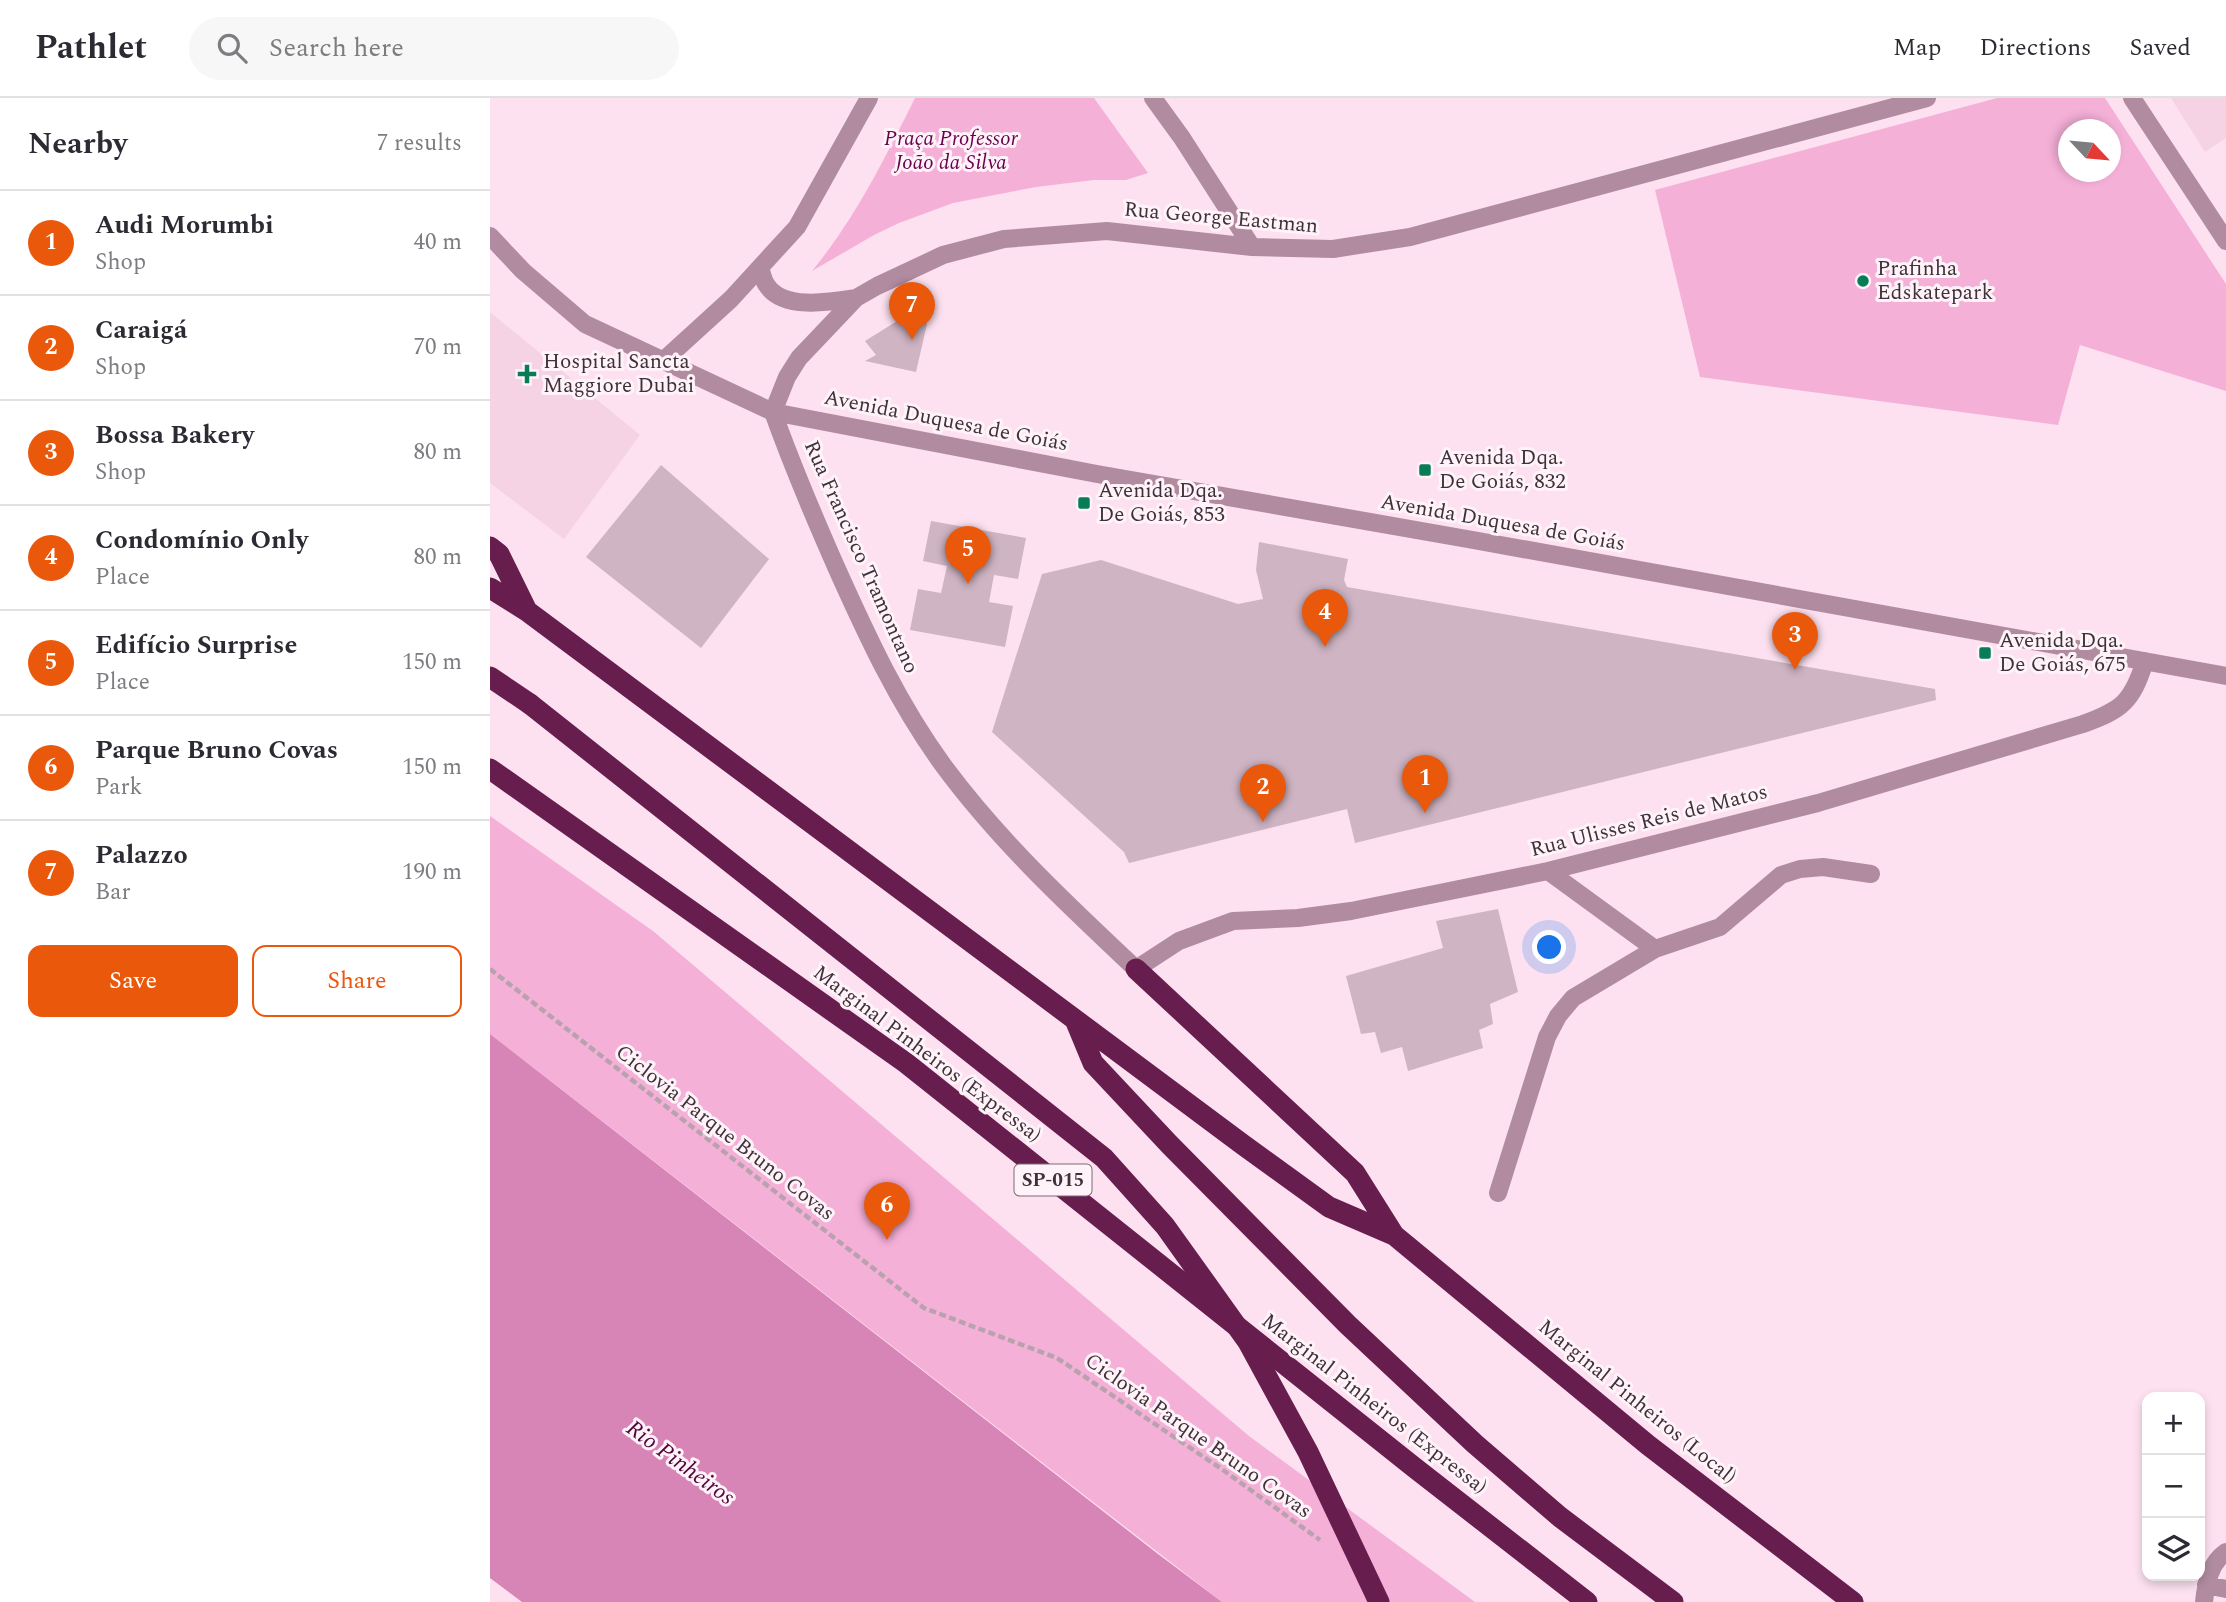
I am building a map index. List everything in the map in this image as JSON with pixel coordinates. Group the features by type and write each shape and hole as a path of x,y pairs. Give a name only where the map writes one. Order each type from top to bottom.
{"highway":[{"path":"490,547 499,554 527,611"},
{"path":"490,588 527,611 1329,1207 1394,1235"},
{"path":"490,677 530,704 1104,1158 1165,1226 1248,1342 1308,1452 1379,1602"},
{"name":"Marginal Pinheiros (Expressa)","path":"490,769 906,1063 1587,1602"},
{"path":"1136,969 1354,1173 1394,1235"},
{"path":"1076,1020 1093,1063 1348,1325 1475,1444 1560,1517 1673,1602"},
{"name":"Marginal Pinheiros (Local)","path":"1394,1235 1648,1445 1853,1602"}],"street":[{"path":"663,361 731,299 797,227 869,98"},
{"path":"1153,98 1252,247"},
{"name":"Rua George Eastman","path":"773,412 787,377 799,358 856,298 943,256 1004,239 1107,231 1252,247 1333,249 1410,237 1927,98"},
{"path":"2132,98 2224,232"},
{"path":"490,236 523,271 585,324 773,412"},
{"path":"760,268 766,285 777,295 791,300 824,303 856,298"},
{"name":"Avenida Duquesa de Goiás","path":"773,412 1097,474 2226,676"},
{"name":"Rua Francisco Tramontano","path":"773,412 797,479 872,649 914,721 943,765 1034,873 1136,969"},
{"name":"Rua Ulisses Reis de Matos","path":"1136,969 1179,941 1233,921 1298,918 1351,911 1548,871 1818,803 2082,724 2111,714 2130,697 2145,661"},
{"path":"1498,1192 1547,1037 1558,1016 1573,998 1655,949 1720,927 1781,875 1800,869 1823,867 1871,874"},
{"path":"1548,871 1655,949"},
{"path":"2205,1594 2214,1564 2226,1552"},
{"path":"2205,1594 2226,1589"}],"path":[{"name":"Ciclovia Parque Bruno Covas","path":"490,969 924,1308 1057,1358 1223,1470 1330,1548"}],"shaded area":[{"path":"2171,98 2226,98 2226,138 2205,152"},
{"name":"Hospital Sancta Maggiore Dubai","path":"490,312 640,435 564,539 490,483"}],"green space":[{"name":"Praça Professor João da Silva","path":"915,98 1094,98 1148,173 1126,180 1094,180 1036,187 953,203 874,235 812,271 856,209"},
{"path":"1997,98 2105,98 2119,119 2058,119 2058,182 2121,182 2121,123 2226,284 2226,391 2080,345 2058,425 1700,377 1655,190"},
{"path":"490,816 653,931 1249,1436 1475,1602 1222,1602 490,1034"}],"water":[{"name":"Rio Pinheiros","path":"490,1034 1222,1602 522,1602 490,1578"}],"building":[{"path":"918,308 927,324 916,372 865,361 876,355 865,341"},
{"path":"661,465 769,559 701,648 586,557"},
{"path":"931,521 1026,538 1018,579 994,575 989,602 1013,606 1005,647 910,630 918,589 941,593 947,566 923,561"},
{"path":"1259,542 1348,559 1344,580 1347,587 1935,689 1936,700 1355,843 1347,809 1129,863 1124,852 992,732 1042,574 1101,560 1238,604 1263,599 1256,570"},
{"path":"1498,909 1518,992 1490,1004 1493,1024 1479,1030 1483,1048 1408,1071 1402,1047 1381,1053 1375,1032 1361,1034 1346,976 1443,948 1436,921"}],"place":[{"name":"Prafinha Edskatepark","path":"1863,281"},
{"name":"Palazzo","path":"912,340"},
{"name":"Hospital Sancta Maggiore Dubai","path":"527,374"},
{"name":"Avenida Dqa. De Goiás, 832","path":"1425,470"},
{"name":"Avenida Dqa. De Goiás, 853","path":"1084,503"},
{"name":"Edifício Surprise","path":"968,584"},
{"name":"Condomínio Only","path":"1325,647"},
{"name":"Avenida Dqa. De Goiás, 675","path":"1985,653"},
{"name":"Bossa Bakery","path":"1795,670"},
{"name":"Audi Morumbi","path":"1425,813"},
{"name":"Caraigá","path":"1263,822"},
{"name":"Parque Bruno Covas","path":"887,1240"}]}
